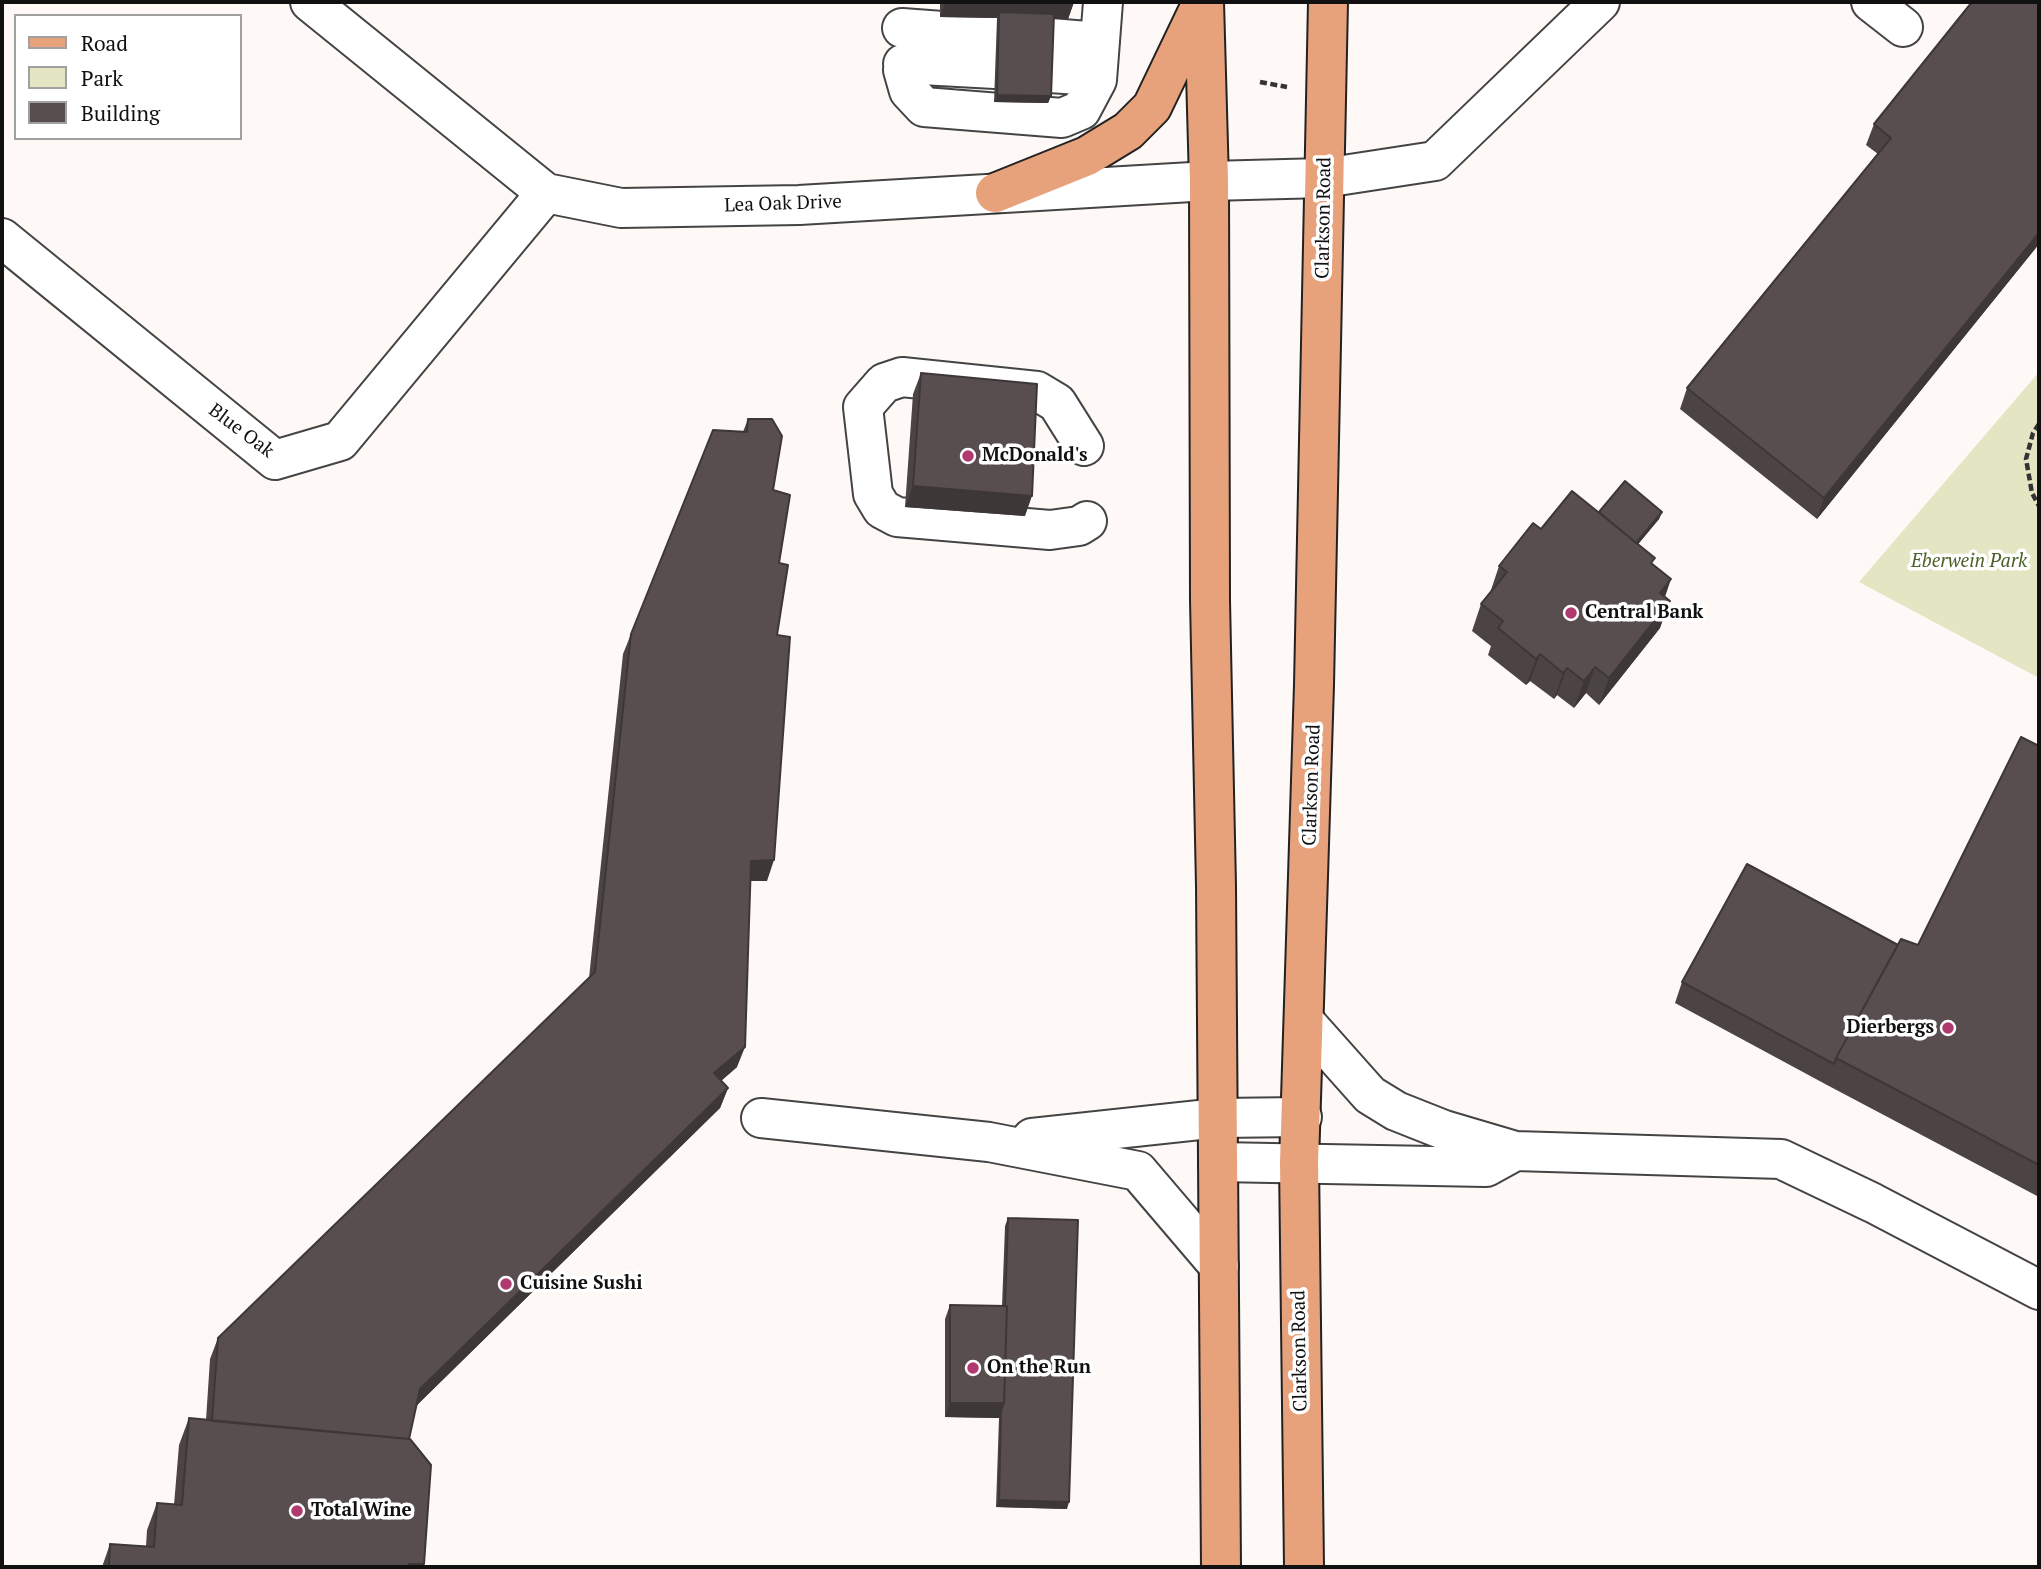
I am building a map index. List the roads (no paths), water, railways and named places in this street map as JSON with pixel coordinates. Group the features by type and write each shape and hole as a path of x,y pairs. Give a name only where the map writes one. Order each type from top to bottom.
{"main road":[{"path":"1203,2 1209,181 1210,600 1218,1118 1221,1567"},
{"path":"995,193 1087,156 1128,131 1152,107 1203,2"},
{"name":"Clarkson Road","path":"1304,1567 1299,1162 1328,2"}],"street":[{"name":"Lea Oak Drive","path":"310,2 546,193 621,208 799,205 1209,181 1324,178 1435,162 1600,2"},
{"path":"996,52 902,54 909,91 924,107 1062,118 1081,110 1098,59 1103,2"},
{"path":"1871,2 1903,27"},
{"path":"1050,56 1098,59"},
{"name":"Blue Oak","path":"2,238 275,460 340,440 546,193"},
{"path":"1084,446 1057,403 1037,391 901,377 884,383 863,407 873,494 882,509 897,516 1050,530 1079,526 1087,521"},
{"path":"1304,1022 1370,1095 1396,1111 1444,1130 1515,1151 1781,1159 1873,1203 2039,1290"},
{"path":"989,1142 1218,1118 1301,1117"},
{"path":"761,1118 989,1142 1138,1171 1219,1266"},
{"path":"1218,1162 1486,1167 1515,1151"}],"place":[{"name":"McDonald's","path":"968,456"},
{"name":"Central Bank","path":"1571,613"},
{"name":"Dierbergs","path":"1948,1028"},
{"name":"Cuisine Sushi","path":"506,1284"},
{"name":"On the Run","path":"973,1368"},
{"name":"Total Wine","path":"297,1511"}],"park label":[{"name":"Eberwein Park","path":"1969,562"}]}
